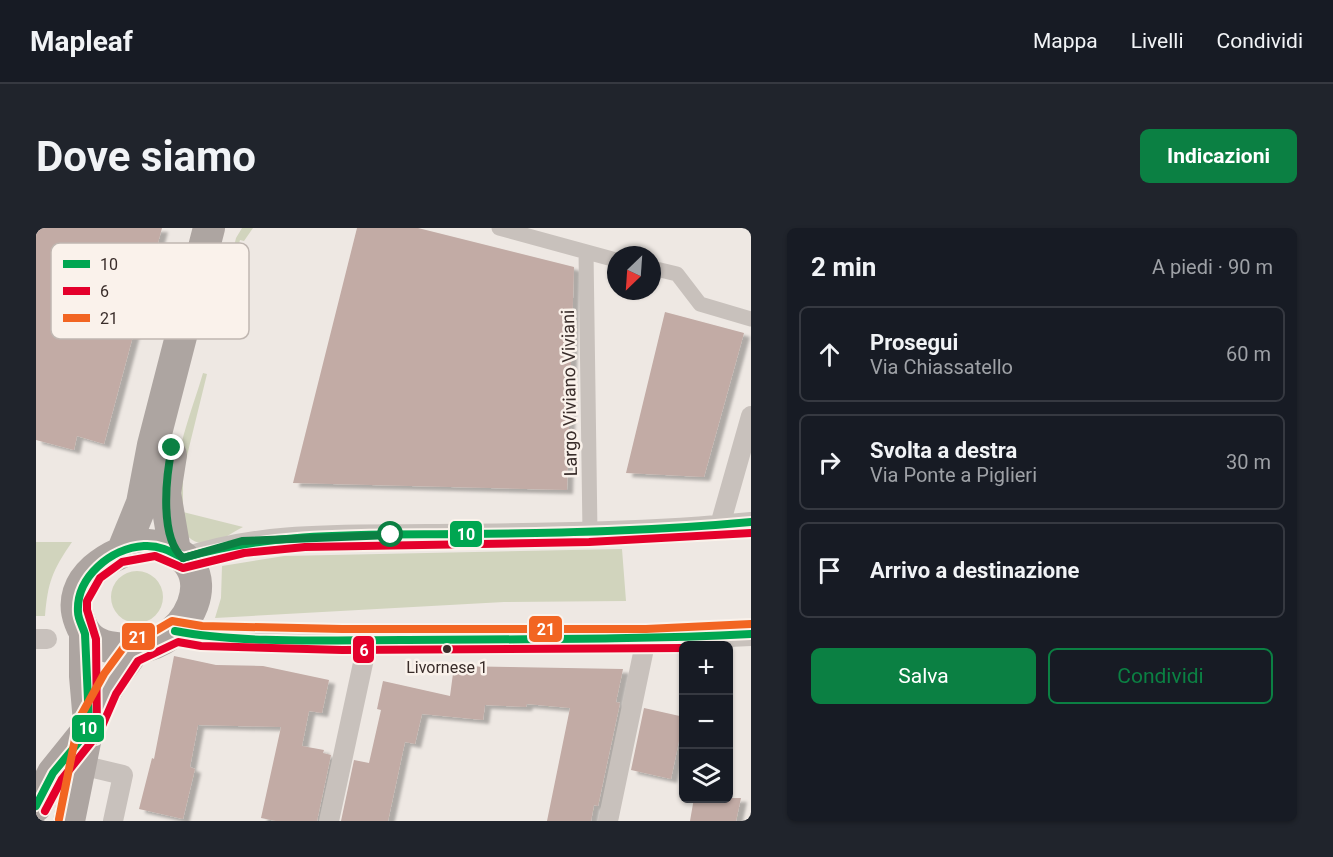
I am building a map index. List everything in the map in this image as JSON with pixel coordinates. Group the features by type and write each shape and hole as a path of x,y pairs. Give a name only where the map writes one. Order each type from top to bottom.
{"main road":[{"path":"206,243 210,228"},
{"path":"227,243 231,228"},
{"path":"123,550 142,502 153,445 181,339"},
{"path":"179,554 165,493 166,474 202,339"},
{"path":"69,821 88,727 85,634 76,609 79,591 99,565 123,550 148,544 163,546 179,554 193,571 196,587 191,608 175,631 160,642 135,649 103,646 85,634"},
{"path":"36,806 53,773 88,727 113,679 135,649"}],"street":[{"path":"499,228 607,258"},
{"name":"Largo Viviano Viviani","path":"586,252 590,533"},
{"path":"661,270 677,274 700,304 751,320"},
{"path":"720,525 751,416"},
{"path":"179,554 242,541 391,535 590,533 751,522"},
{"path":"175,631 218,637 368,640 646,639 751,634"},
{"path":"608,821 646,639"},
{"path":"329,821 368,640"},
{"path":"81,765 123,775 113,821"}],"green space":[{"path":"242,228 253,228 244,241 240,240 239,243 235,243"},
{"path":"203,373 207,374 183,472 183,512 243,527 210,543 194,541 188,537 176,513 174,494 185,430"},
{"path":"36,542 72,542 52,577 45,616 36,616"},
{"path":"622,549 626,601 504,602 215,618 221,598 222,566 284,556"},
{"path":"137,571 151,575 159,583 163,597 159,611 151,619 137,623 123,619 115,611 111,597 115,583 123,575"}],"building":[{"path":"36,228 162,228 158,243 51,243 51,339 132,339 104,444 77,436 74,450 36,440"},
{"path":"357,228 418,228 574,267 567,490 293,483"},
{"path":"665,312 744,333 704,477 626,473"},
{"path":"174,656 216,665 263,666 329,680 322,713 309,711 302,746 324,750 323,753 331,755 317,821 276,821 261,818 281,727 198,725 190,767 195,769 183,819 139,809 152,758 154,759"},
{"path":"454,666 623,669 616,702 620,703 598,806 594,805 591,821 547,821 570,708 527,704 526,707 485,705 483,720 422,714 415,744 405,742 388,821 341,821 354,760 369,763 381,710 377,709 383,681 450,696"},
{"path":"644,708 679,716 679,741 671,779 631,770"},
{"path":"733,798 741,798 736,821 690,821 693,803 733,803"}],"transit line":[{"name":"10","path":"183,558 252,543 322,536 607,531 751,522"},
{"name":"6","path":"45,811 62,779 97,735 96,639 87,610 87,601 100,578 122,562 155,556 183,568 244,553 305,547 589,542 751,533"},
{"name":"10","path":"85,634 78,615 79,599 89,576 108,559 119,552 144,546 155,546 183,558"},
{"name":"21","path":"59,819 79,719 104,674 129,640 155,631 172,621 202,626 342,629 646,629 751,624"},
{"name":"10","path":"175,631 229,638 317,641 620,638 751,634"},
{"name":"10","path":"36,806 53,773 87,732 89,722 85,634"},
{"name":"6","path":"96,740 116,694 138,661 178,642 201,646 342,650 679,648"}],"place":[{"name":"Livornese 1","path":"447,649"}],"route":[{"path":"172,448 166,474 165,493 175,551 183,558 242,541 391,535"}]}
